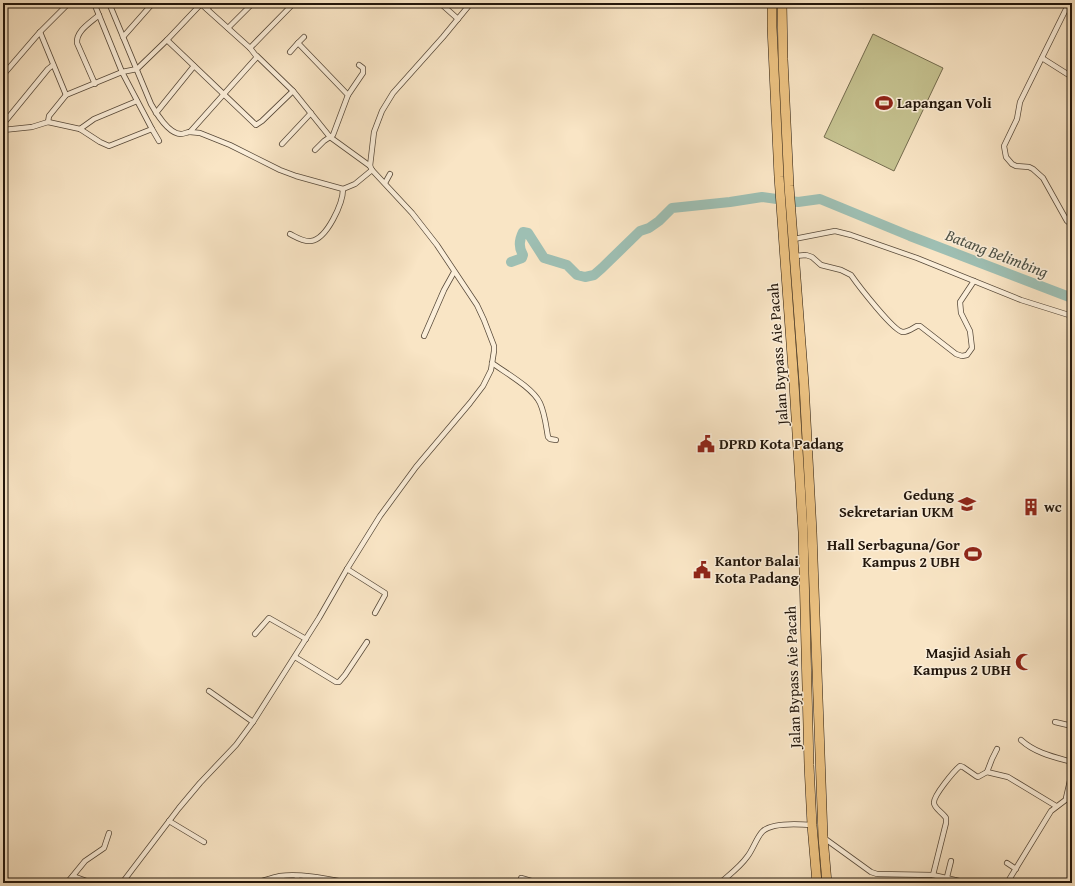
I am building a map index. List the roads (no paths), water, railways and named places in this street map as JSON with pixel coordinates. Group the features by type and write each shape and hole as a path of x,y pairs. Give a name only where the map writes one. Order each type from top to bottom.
{"highway":[{"name":"Jalan Bypass Aie Pacah","path":"772,3 779,177 803,532 812,825 817,883"},
{"path":"782,3 789,186 794,236 804,384 812,532 820,772 827,883"},
{"path":"810,772 820,772"}],"street":[{"path":"3,75 40,32 69,3"},
{"path":"94,3 126,71 137,101 159,141"},
{"path":"108,3 151,104 156,113 170,129 180,134 190,132 200,133 230,145 280,170 343,189 355,184 371,168 374,132 382,111 393,93 471,3"},
{"path":"123,36 153,3"},
{"path":"207,9 212,3"},
{"path":"228,28 253,3"},
{"path":"250,48 294,3"},
{"path":"440,3 458,19"},
{"path":"1069,3 1020,102 1017,119 1006,140 1004,150 1006,157 1012,164 1016,166 1029,167 1043,178 1067,221 1072,226"},
{"path":"48,122 49,116 66,95 126,71 137,69 201,4 250,48 293,91 330,137 371,168 412,212 433,239 477,306 490,336 494,352 488,378 456,421 409,476 380,516 295,657 253,722 236,745 200,783 168,821 122,883"},
{"path":"95,84 77,43 77,38 80,32 99,15"},
{"path":"40,32 66,95"},
{"path":"290,52 304,37"},
{"path":"167,40 257,125 293,91"},
{"path":"298,43 348,96"},
{"path":"190,132 257,56"},
{"path":"1042,58 1072,77"},
{"path":"3,124 48,69 53,65"},
{"path":"315,150 333,135 348,96 363,73 363,68 359,65"},
{"path":"156,113 194,66"},
{"path":"80,129 94,119 137,101"},
{"path":"282,144 311,113"},
{"path":"3,131 32,127 48,122 80,129 109,146 152,129"},
{"path":"385,183 390,174"},
{"path":"290,234 298,238 311,241 320,237 341,204 343,189"},
{"path":"794,236 835,231 851,235 917,258 1022,300 1072,316"},
{"path":"795,256 806,255 812,257 821,265 847,272 897,330 905,332 920,326 956,354 962,356 967,355 972,348 970,331 961,314 960,302 974,281"},
{"path":"424,336 444,290 454,272"},
{"path":"492,363 521,383 539,401 548,437 556,440"},
{"path":"347,569 385,593 386,595 375,613"},
{"path":"256,634 269,618 306,639"},
{"path":"295,657 336,682 339,682 367,642"},
{"path":"209,691 253,722"},
{"path":"1055,722 1072,726"},
{"path":"1021,740 1027,745 1047,755 1072,762"},
{"path":"933,875 946,823 946,818 934,804 934,798 960,766 963,766 978,777 987,772 997,749"},
{"path":"987,772 1008,777 1056,806"},
{"path":"1066,798 1072,772"},
{"path":"1007,883 1051,811 1066,798 1072,796"},
{"path":"168,821 204,842"},
{"path":"720,883 747,858 763,831 776,826 796,824 812,825"},
{"path":"67,883 85,861 104,848 109,833"},
{"path":"823,837 864,867 878,874 933,875 968,883"},
{"path":"947,878 951,860"},
{"path":"1007,863 1016,869"},
{"path":"73,876 92,883"},
{"path":"256,883 281,876 328,879 349,883"},
{"path":"297,876 297,883"},
{"path":"521,878 538,883"}],"waterway":[{"name":"Batang Belimbing","path":"511,262 522,258 523,255 520,249 520,241 523,232 528,233 544,258 567,265 577,275 585,277 594,275 640,231 649,228 659,221 672,208 762,197 798,202 820,199 910,236 1072,298"}],"place":[{"name":"Lapangan Voli","path":"884,103"},
{"name":"DPRD Kota Padang","path":"706,444"},
{"name":"Gedung Sekretarian UKM","path":"967,504"},
{"name":"wc","path":"1031,507"},
{"name":"Hall Serbaguna/Gor Kampus 2 UBH","path":"973,554"},
{"name":"Kantor Balai Kota Padang","path":"702,570"},
{"name":"Masjid Asiah Kampus 2 UBH","path":"1024,662"}]}
